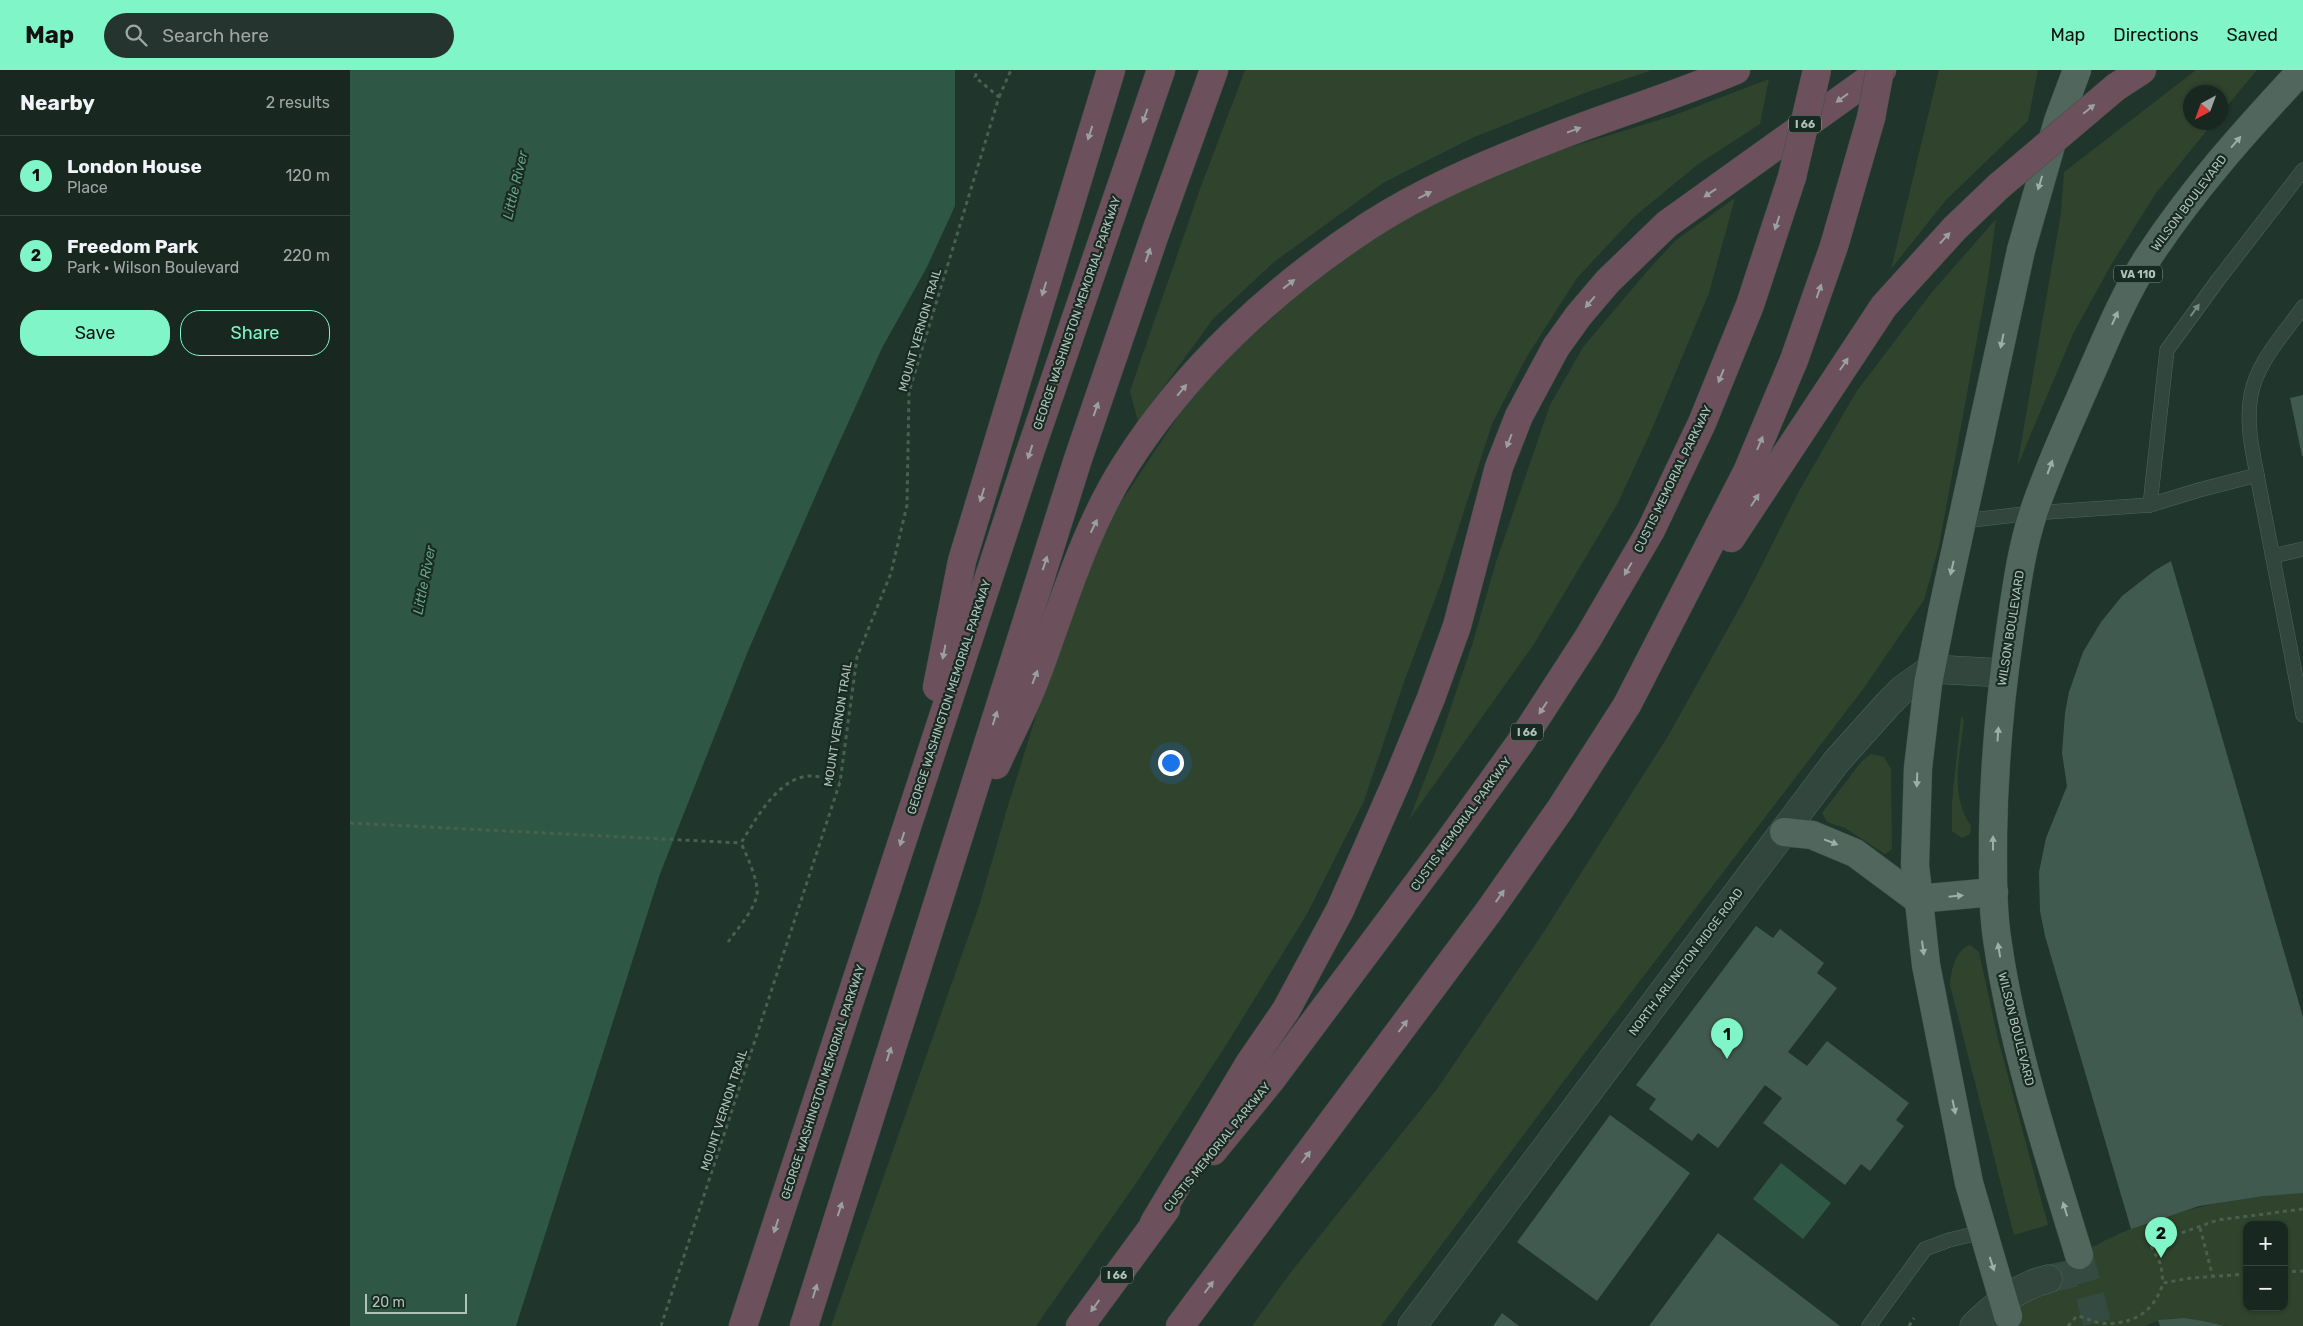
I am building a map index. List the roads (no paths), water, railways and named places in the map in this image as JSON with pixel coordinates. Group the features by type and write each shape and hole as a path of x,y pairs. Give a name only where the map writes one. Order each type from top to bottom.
{"highway":[{"path":"914,803 962,561 1111,70"},
{"name":"GEORGE WASHINGTON MEMORIAL PARKWAY","path":"743,1326 1071,329 1161,70"},
{"path":"804,1326 1078,459 1155,234 1214,70"},
{"path":"944,882 1035,679 1072,572 1107,498 1151,428 1213,355 1252,316 1294,280 1372,223 1421,196 1536,144 1736,70"},
{"name":"CUSTIS MEMORIAL PARKWAY","path":"1080,1326 1154,1223 1271,1080 1450,840 1520,743 1588,638 1651,530 1702,423 1750,305 1792,177 1817,70"},
{"path":"1627,705 1747,472 1794,360 1834,246 1871,118 1881,70"},
{"path":"1154,1223 1250,1064 1286,1010 1340,910 1400,776 1457,626 1499,466 1518,416 1556,347 1579,315 1608,281 1667,224 1881,70"},
{"path":"1180,1326 1490,911 1562,808 1752,506 1884,306 1955,228 1998,186 2116,88 2142,70"}],"main road":[{"path":"2006,1308 1970,1183 1930,992 1917,899 1915,865 1918,768 1921,731 1931,669 2021,250 2058,121 2077,70"},
{"name":"WILSON BOULEVARD","path":"2079,1255 2040,1124 2004,984 1996,928 1994,892 1994,783 2004,673 2021,565 2033,513 2054,458 2112,326 2145,262 2174,218 2202,182 2302,70"},
{"path":"1784,832 1812,835 1855,853 1917,899 1994,892"}],"street":[{"path":"1931,669 2004,673"},
{"name":"NORTH ARLINGTON RIDGE ROAD","path":"1412,1326 1836,762 1903,689 1931,669"},
{"path":"1974,1326 2006,1308 2033,1282 2048,1279"}],"lane":[{"path":"2150,505 2167,350 2218,280 2303,170"},
{"path":"2303,307 2264,362 2250,396 2250,439 2303,715"},
{"path":"1963,521 2033,513 2150,505 2199,490 2258,476"},
{"path":"2273,556 2303,549"},
{"path":"1869,1326 1925,1249 1949,1240 1983,1232"}],"water":[{"name":"Little River","path":"350,70 955,70 955,206 926,269 882,348 825,474 748,651 660,874 516,1326 350,1326"},
{"path":"1781,1163 1831,1203 1803,1239 1753,1199"}],"tunnel":[{"path":"2079,1255 2098,1326"},
{"path":"2048,1279 2084,1271"}],"place":[{"name":"London House","path":"1727,1059"},
{"name":"Freedom Park","path":"2161,1258"}]}
